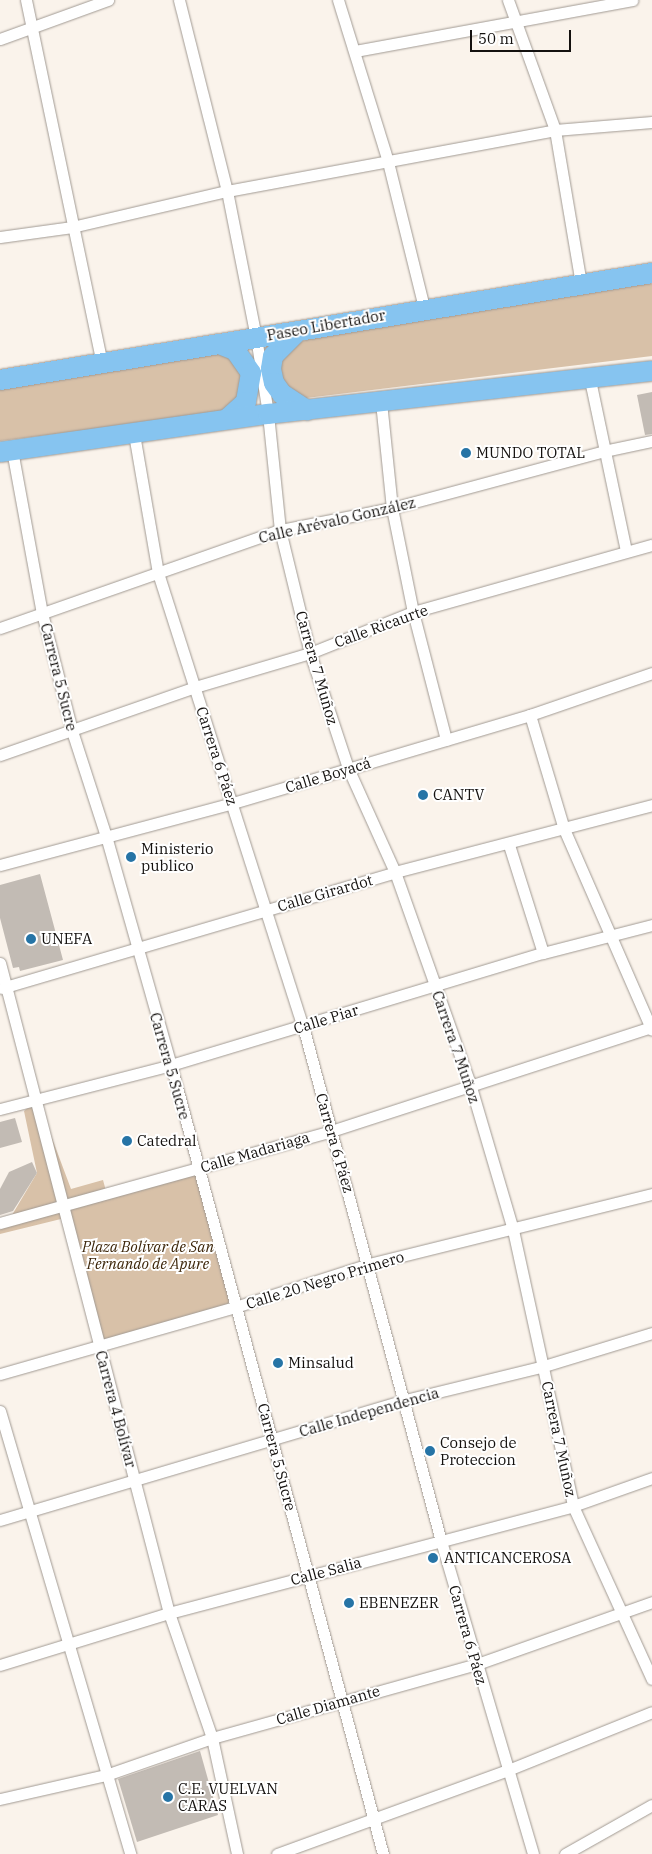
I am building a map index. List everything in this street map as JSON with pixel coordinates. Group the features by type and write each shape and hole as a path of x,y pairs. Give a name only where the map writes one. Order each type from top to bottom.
{"highway":[{"name":"Paseo Libertador","path":"0,380 102,366 424,308 582,283 648,276"},
{"path":"298,331 273,356 271,369 274,382 282,394 307,410"},
{"path":"219,344 235,350 251,374 246,402 227,419"},
{"path":"6,451 134,434 227,419 590,380 652,371"}],"street":[{"path":"26,0 102,366"},
{"path":"0,39 108,0"},
{"name":"Carrera 7 Muñoz","path":"179,0 227,191 256,338 268,414 280,530 310,652 348,768 395,872 471,1087 513,1230 573,1506 652,1680"},
{"path":"338,0 356,51 388,162 424,308"},
{"path":"508,0 556,130 582,283"},
{"path":"356,51 632,0"},
{"path":"0,237 72,226 227,191 556,130 652,122"},
{"path":"590,380 626,551"},
{"path":"381,402 392,508 414,612 446,740"},
{"name":"Carrera 6 Páez","path":"134,434 158,573 303,1026 369,1264 440,1541 533,1854"},
{"name":"Calle Arévalo González","path":"0,628 280,530 392,508 604,450 652,441"},
{"name":"Carrera 5 Sucre","path":"6,451 42,613 72,731 106,836 136,949 171,1065 235,1307 274,1441 340,1701 383,1854"},
{"name":"Calle Ricaurte","path":"0,755 195,687 310,652 414,612 652,545"},
{"name":"Calle Boyacá","path":"0,865 232,803 446,740 652,673"},
{"path":"530,714 564,829 608,935 652,1028"},
{"name":"Calle Girardot","path":"3,988 395,872 509,845 652,805"},
{"path":"509,845 543,953"},
{"name":"Calle Piar","path":"0,1109 171,1065 543,953 652,925"},
{"name":"Carrera 4 Bolívar","path":"0,963 3,988 37,1098 62,1204 169,1613 212,1738 237,1854"},
{"name":"Calle Madariaga","path":"0,1223 62,1204 199,1169 331,1131 652,1028"},
{"name":"Calle 20 Negro Primero","path":"0,1374 235,1307 369,1264 513,1230 652,1194"},
{"name":"Calle Independencia","path":"0,1520 274,1441 405,1400 544,1366 652,1333"},
{"path":"0,1411 130,1854"},
{"name":"Calle Salia","path":"0,1665 169,1613 573,1506 652,1478"},
{"name":"Calle Diamante","path":"0,1799 106,1775 212,1738 477,1664 621,1611 652,1602"},
{"path":"277,1854 374,1821 652,1712"},
{"path":"565,1854 652,1805"}],"green space":[{"path":"647,283 652,284 652,356 298,399 277,375 279,355 291,345 309,339"},
{"path":"224,350 235,355 247,388 222,413 0,441 0,387"},
{"name":"Plaza Bolívar de San Fernando de Apure","path":"37,1098 71,1189 103,1180 106,1191 199,1169 235,1307 99,1346 65,1218 0,1234 0,1218 12,1215 37,1173 24,1111"}],"building":[{"path":"652,392 652,434 645,435 637,395"},
{"name":"UNEFA","path":"40,874 63,960 20,971 19,967 13,968 0,918 0,885"},
{"path":"15,1118 22,1142 0,1148 0,1122"},
{"path":"32,1162 37,1173 13,1211 0,1215 0,1189 9,1172"},
{"name":"C.E. VUELVAN CARAS","path":"200,1751 218,1815 137,1842 118,1779"}],"place":[{"name":"MUNDO TOTAL","path":"466,453"},
{"name":"CANTV","path":"423,795"},
{"name":"Ministerio publico","path":"131,857"},
{"name":"UNEFA","path":"31,939"},
{"name":"Catedral","path":"127,1141"},
{"name":"Minsalud","path":"278,1363"},
{"name":"Consejo de Proteccion","path":"430,1451"},
{"name":"ANTICANCEROSA","path":"433,1558"},
{"name":"EBENEZER","path":"349,1603"},
{"name":"C.E. VUELVAN CARAS","path":"168,1797"}]}
